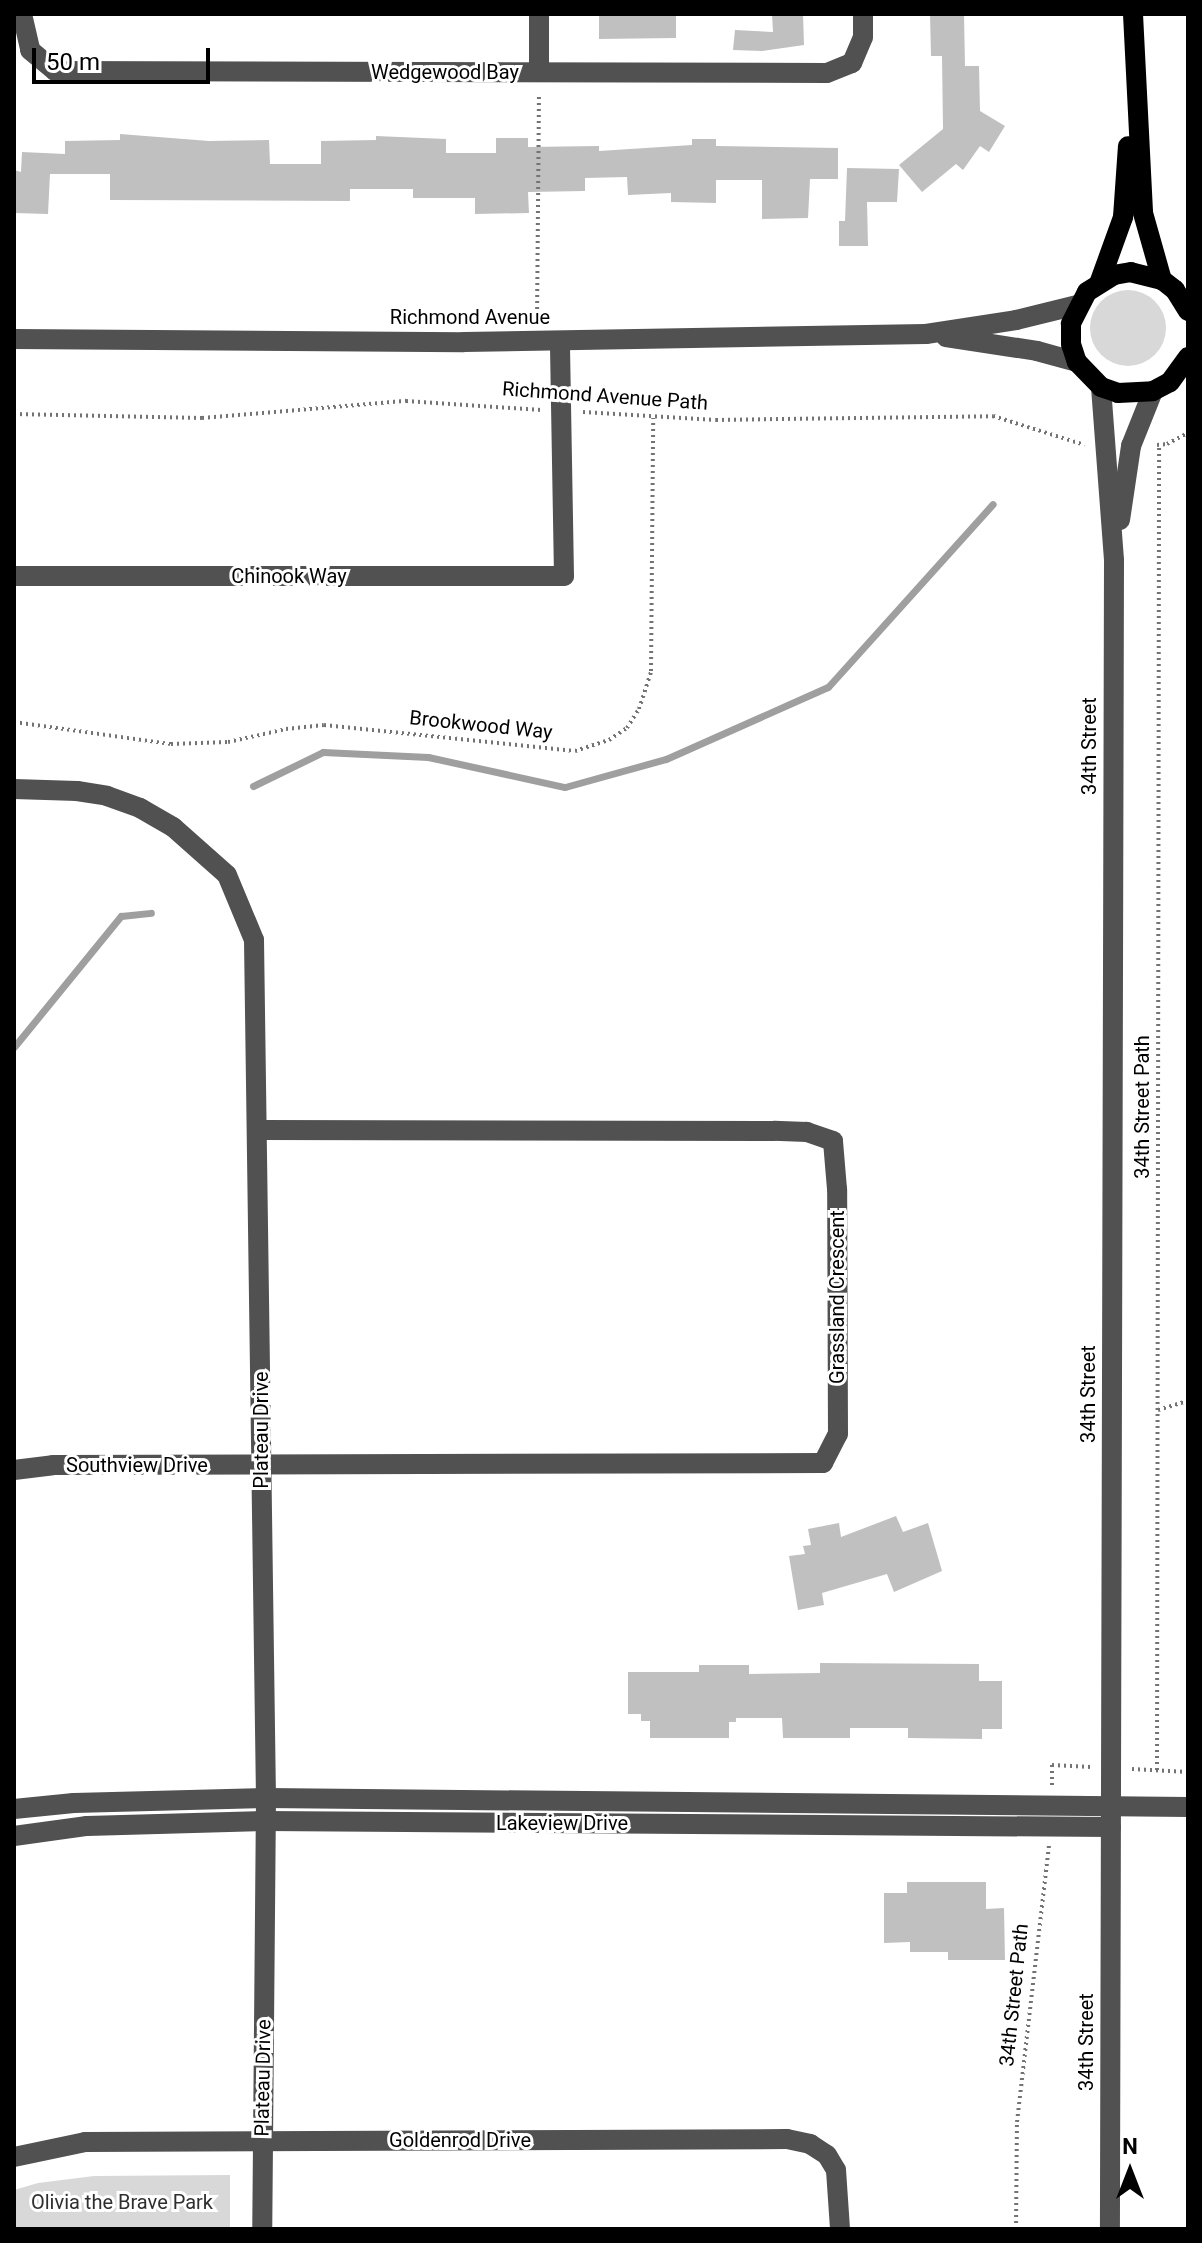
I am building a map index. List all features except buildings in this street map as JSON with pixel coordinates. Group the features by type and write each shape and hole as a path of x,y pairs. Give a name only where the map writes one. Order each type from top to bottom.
{"main road":[{"path":"1133,14 1143,213 1162,280 1187,306"},
{"path":"1134,75 1123,217 1100,281 1077,305 1071,324 1071,344 1077,362 1101,387 1135,395 1153,391 1170,382 1186,363"},
{"path":"1100,281 1131,272 1162,280"}],"street":[{"name":"Wedgewood Bay","path":"22,14 30,50 55,71 827,73 852,63 863,37 863,14"},
{"path":"539,14 539,72"},
{"name":"Richmond Avenue","path":"14,339 560,341 926,334 1016,320 1077,305"},
{"name":"Richmond Avenue","path":"926,334 1037,351 1077,362"},
{"path":"560,341 560,410"},
{"name":"34th Street","path":"1101,387 1114,560 1110,2229"},
{"name":"34th Street","path":"1114,560 1131,446 1153,391"},
{"name":"Chinook Way","path":"14,576 564,576 560,410"},
{"name":"Plateau Drive","path":"14,789 77,791 140,808 173,827 227,875 254,940 266,1798 262,2229"},
{"name":"Grassland Crescent","path":"259,1130 807,1132 833,1141 837,1189 838,1434 823,1463 261,1465"},
{"name":"Southview Drive","path":"14,1470 53,1465 261,1465"},
{"name":"Lakeview Drive","path":"14,1809 74,1803 266,1798 1052,1816"},
{"name":"Lakeview Drive","path":"14,1836 87,1826 265,1821 1111,1816 1188,1807"},
{"name":"Goldenrod Drive","path":"14,2157 85,2142 787,2139 827,2155 836,2170 840,2229"}],"path":[{"path":"537,341 539,72"},
{"name":"Richmond Avenue Path","path":"14,414 32,418 202,418 406,401 653,418 993,416 1080,444 1107,447"},
{"name":"Brookwood Way","path":"14,722 171,744 228,742 286,729 324,725 575,751 609,740 627,728 639,709 651,671 653,418"},
{"path":"1131,446 1159,445 1188,433"},
{"name":"34th Street Path","path":"1157,1770 1159,445"},
{"path":"1158,1410 1188,1401"},
{"name":"34th Street Path","path":"1016,2229 1017,2122 1052,1816 1052,1765"}],"green space":[{"path":"1128,290 1143,293 1155,301 1163,313 1166,328 1163,343 1155,355 1143,363 1128,366 1113,363 1101,355 1093,343 1090,328 1093,313 1101,301 1113,293"},
{"name":"Olivia the Brave Park","path":"230,2175 230,2229 14,2229 14,2190 38,2183 94,2176"}],"waterway":[{"path":"253,786 323,752 428,757 565,787 666,759 828,687 993,504"},
{"path":"14,1047 121,916 151,913"}]}
